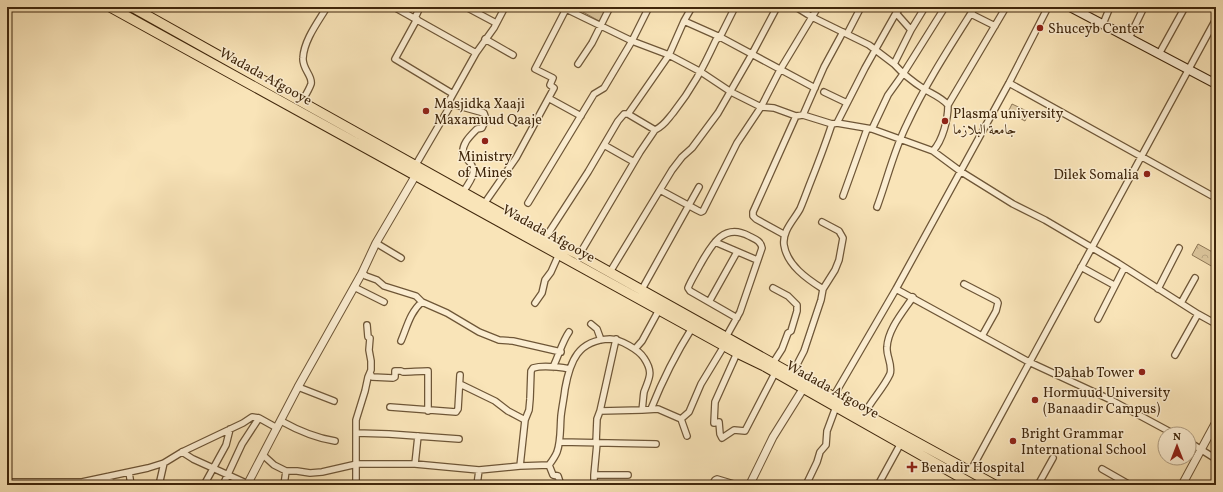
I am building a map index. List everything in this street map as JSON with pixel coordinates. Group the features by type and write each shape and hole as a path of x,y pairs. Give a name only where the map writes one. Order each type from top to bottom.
{"highway":[{"name":"Wadada Afgooye","path":"110,7 415,170 577,259 725,342 737,353 834,401 901,443 974,485"},
{"name":"Wadada Afgooye","path":"132,7 145,10 302,101 415,170 463,192 484,204 544,242 559,254 577,259 610,272 641,291 692,328 773,363 802,389 865,414 995,485"}],"main road":[{"path":"1070,7 1216,84"}],"street":[{"path":"302,101 311,84 311,80 304,69 303,54 311,34 328,7"},
{"path":"394,7 476,53"},
{"path":"420,7 416,19 395,59 453,94"},
{"path":"466,7 496,23"},
{"path":"182,452 193,459 213,467 248,485 298,388 362,273 376,243 415,170 418,161 449,108 448,103 476,53 494,28 505,7"},
{"path":"578,64 601,26 610,7"},
{"path":"528,203 594,94 604,88 632,41 649,7"},
{"path":"544,242 618,121 624,114 628,114 669,55 692,7"},
{"path":"577,259 634,162 655,130 664,124 687,94 701,72 716,40 720,37 735,7"},
{"path":"610,272 677,162 692,148 718,113 777,7"},
{"path":"796,7 812,17 876,50 894,64 903,74 948,105"},
{"path":"660,190 697,210 703,211 737,143 761,107 780,70 818,7"},
{"path":"803,115 815,88 861,7"},
{"path":"823,289 794,267 784,245 785,235 791,220 800,208 835,123 896,13 901,7"},
{"path":"894,64 911,30 925,7"},
{"path":"843,196 869,129 888,95 945,7"},
{"path":"877,208 900,139 924,89 975,7"},
{"path":"933,151 938,146 943,135 948,105 1006,7"},
{"path":"806,485 820,452 826,445 827,431 834,401 1009,83 1048,7"},
{"path":"1103,24 1110,7"},
{"path":"1129,38 1144,7"},
{"path":"1160,54 1185,7"},
{"path":"484,204 516,158 550,99 554,88 550,85 553,78 535,69 564,8 632,41 669,55 701,72 731,92 761,107 774,108 796,116 803,115 869,129 933,151 960,171 1013,204 1045,220 1216,324"},
{"path":"896,13 911,30"},
{"path":"971,14 995,26"},
{"path":"970,472 1216,20"},
{"path":"684,21 720,37 815,88"},
{"path":"485,39 513,55"},
{"path":"1009,83 1216,198"},
{"path":"824,92 847,103"},
{"path":"550,99 581,116"},
{"path":"448,103 484,113 486,119 482,128 477,128 466,140 462,151 464,156 473,165 474,171 463,192"},
{"path":"628,114 655,130"},
{"path":"785,235 756,219 753,216 753,212 796,116"},
{"path":"604,145 634,162"},
{"path":"641,291 690,206 699,187"},
{"path":"790,378 804,352 823,289 835,270 839,260 843,238 839,231 822,222"},
{"path":"681,419 689,412 701,384 737,318 762,248 758,240 743,232 734,231 715,242 688,288 690,291 737,318"},
{"path":"715,242 758,260"},
{"path":"376,243 402,258"},
{"path":"1158,289 1179,248"},
{"path":"710,302 737,252"},
{"path":"535,303 542,293 545,280 551,272 559,254"},
{"path":"1081,267 1112,284"},
{"path":"1098,319 1124,268"},
{"path":"362,273 377,280 384,286 416,296 422,302 447,313 479,332 499,340 513,341 561,352"},
{"path":"1181,303 1195,278"},
{"path":"964,284 997,301 998,303 996,310 982,336"},
{"path":"354,286 384,302"},
{"path":"773,288 788,296 797,305 797,311 791,330 773,363"},
{"path":"896,289 1029,362 1109,398 1160,426"},
{"path":"865,414 890,374 891,368 887,349 890,336 913,297"},
{"path":"401,341 408,320 422,302"},
{"path":"635,349 642,341 661,306"},
{"path":"1176,355 1198,314"},
{"path":"591,324 597,329 601,340"},
{"path":"356,485 356,420 371,370 368,325"},
{"path":"651,409 674,356 692,328"},
{"path":"553,367 561,352 565,338 570,332"},
{"path":"594,485 597,419 616,339"},
{"path":"549,465 557,454 560,442 561,414 570,369 575,355 583,347 594,341 616,339 635,349 644,357 649,368 650,378 644,393 642,410"},
{"path":"737,353 715,402 714,423 719,422 720,434 722,438 734,430 745,431 775,373"},
{"path":"520,466 525,420 529,410 531,371 536,367 570,369"},
{"path":"370,374 372,377 393,378 395,377 395,371 428,371 428,411"},
{"path":"390,407 456,412 458,409 460,375"},
{"path":"460,384 495,401 508,411 525,420"},
{"path":"298,388 334,400"},
{"path":"759,485 750,484 774,437 802,389"},
{"path":"600,411 658,408 681,419 687,436"},
{"path":"7,482 19,484 83,483 164,463 182,452 252,417 259,418 277,428"},
{"path":"223,485 242,444 259,418"},
{"path":"281,421 297,430 313,436 335,440"},
{"path":"1182,485 1216,422"},
{"path":"204,485 226,445 230,429"},
{"path":"356,433 418,436 458,440"},
{"path":"415,464 418,436"},
{"path":"560,442 656,444"},
{"path":"878,485 901,443"},
{"path":"1197,446 1216,459"},
{"path":"263,455 274,465 286,471 310,473 322,472 357,464 415,464 479,470 549,465"},
{"path":"1038,485 1053,458"},
{"path":"159,485 164,463"},
{"path":"549,465 553,475 558,476 561,485"},
{"path":"1102,469 1130,485"},
{"path":"477,485 479,470"},
{"path":"284,485 286,471"},
{"path":"129,472 131,485"},
{"path":"594,475 628,475"},
{"path":"110,476 110,485"},
{"path":"712,485 717,479 737,485"}],"green space":[{"path":"574,7 609,7 601,22"},
{"path":"1012,104 1029,112 1025,121 1008,112"},
{"path":"1198,244 1216,254 1216,260 1213,267 1192,255"}],"place":[{"name":"Shuceyb Center","path":"1040,28"},
{"name":"Masjidka Xaaji Maxamuud Qaaje","path":"426,111"},
{"name":"Plasma university جامعة البلازما","path":"945,121"},
{"name":"Ministry of Mines","path":"485,141"},
{"name":"Dilek Somalia","path":"1147,174"},
{"name":"Dahab Tower","path":"1142,372"},
{"name":"Hormuud University (Banaadir Campus)","path":"1035,400"},
{"name":"Bright Grammar International School","path":"1013,441"},
{"name":"Benadir Hospital","path":"912,467"}]}
